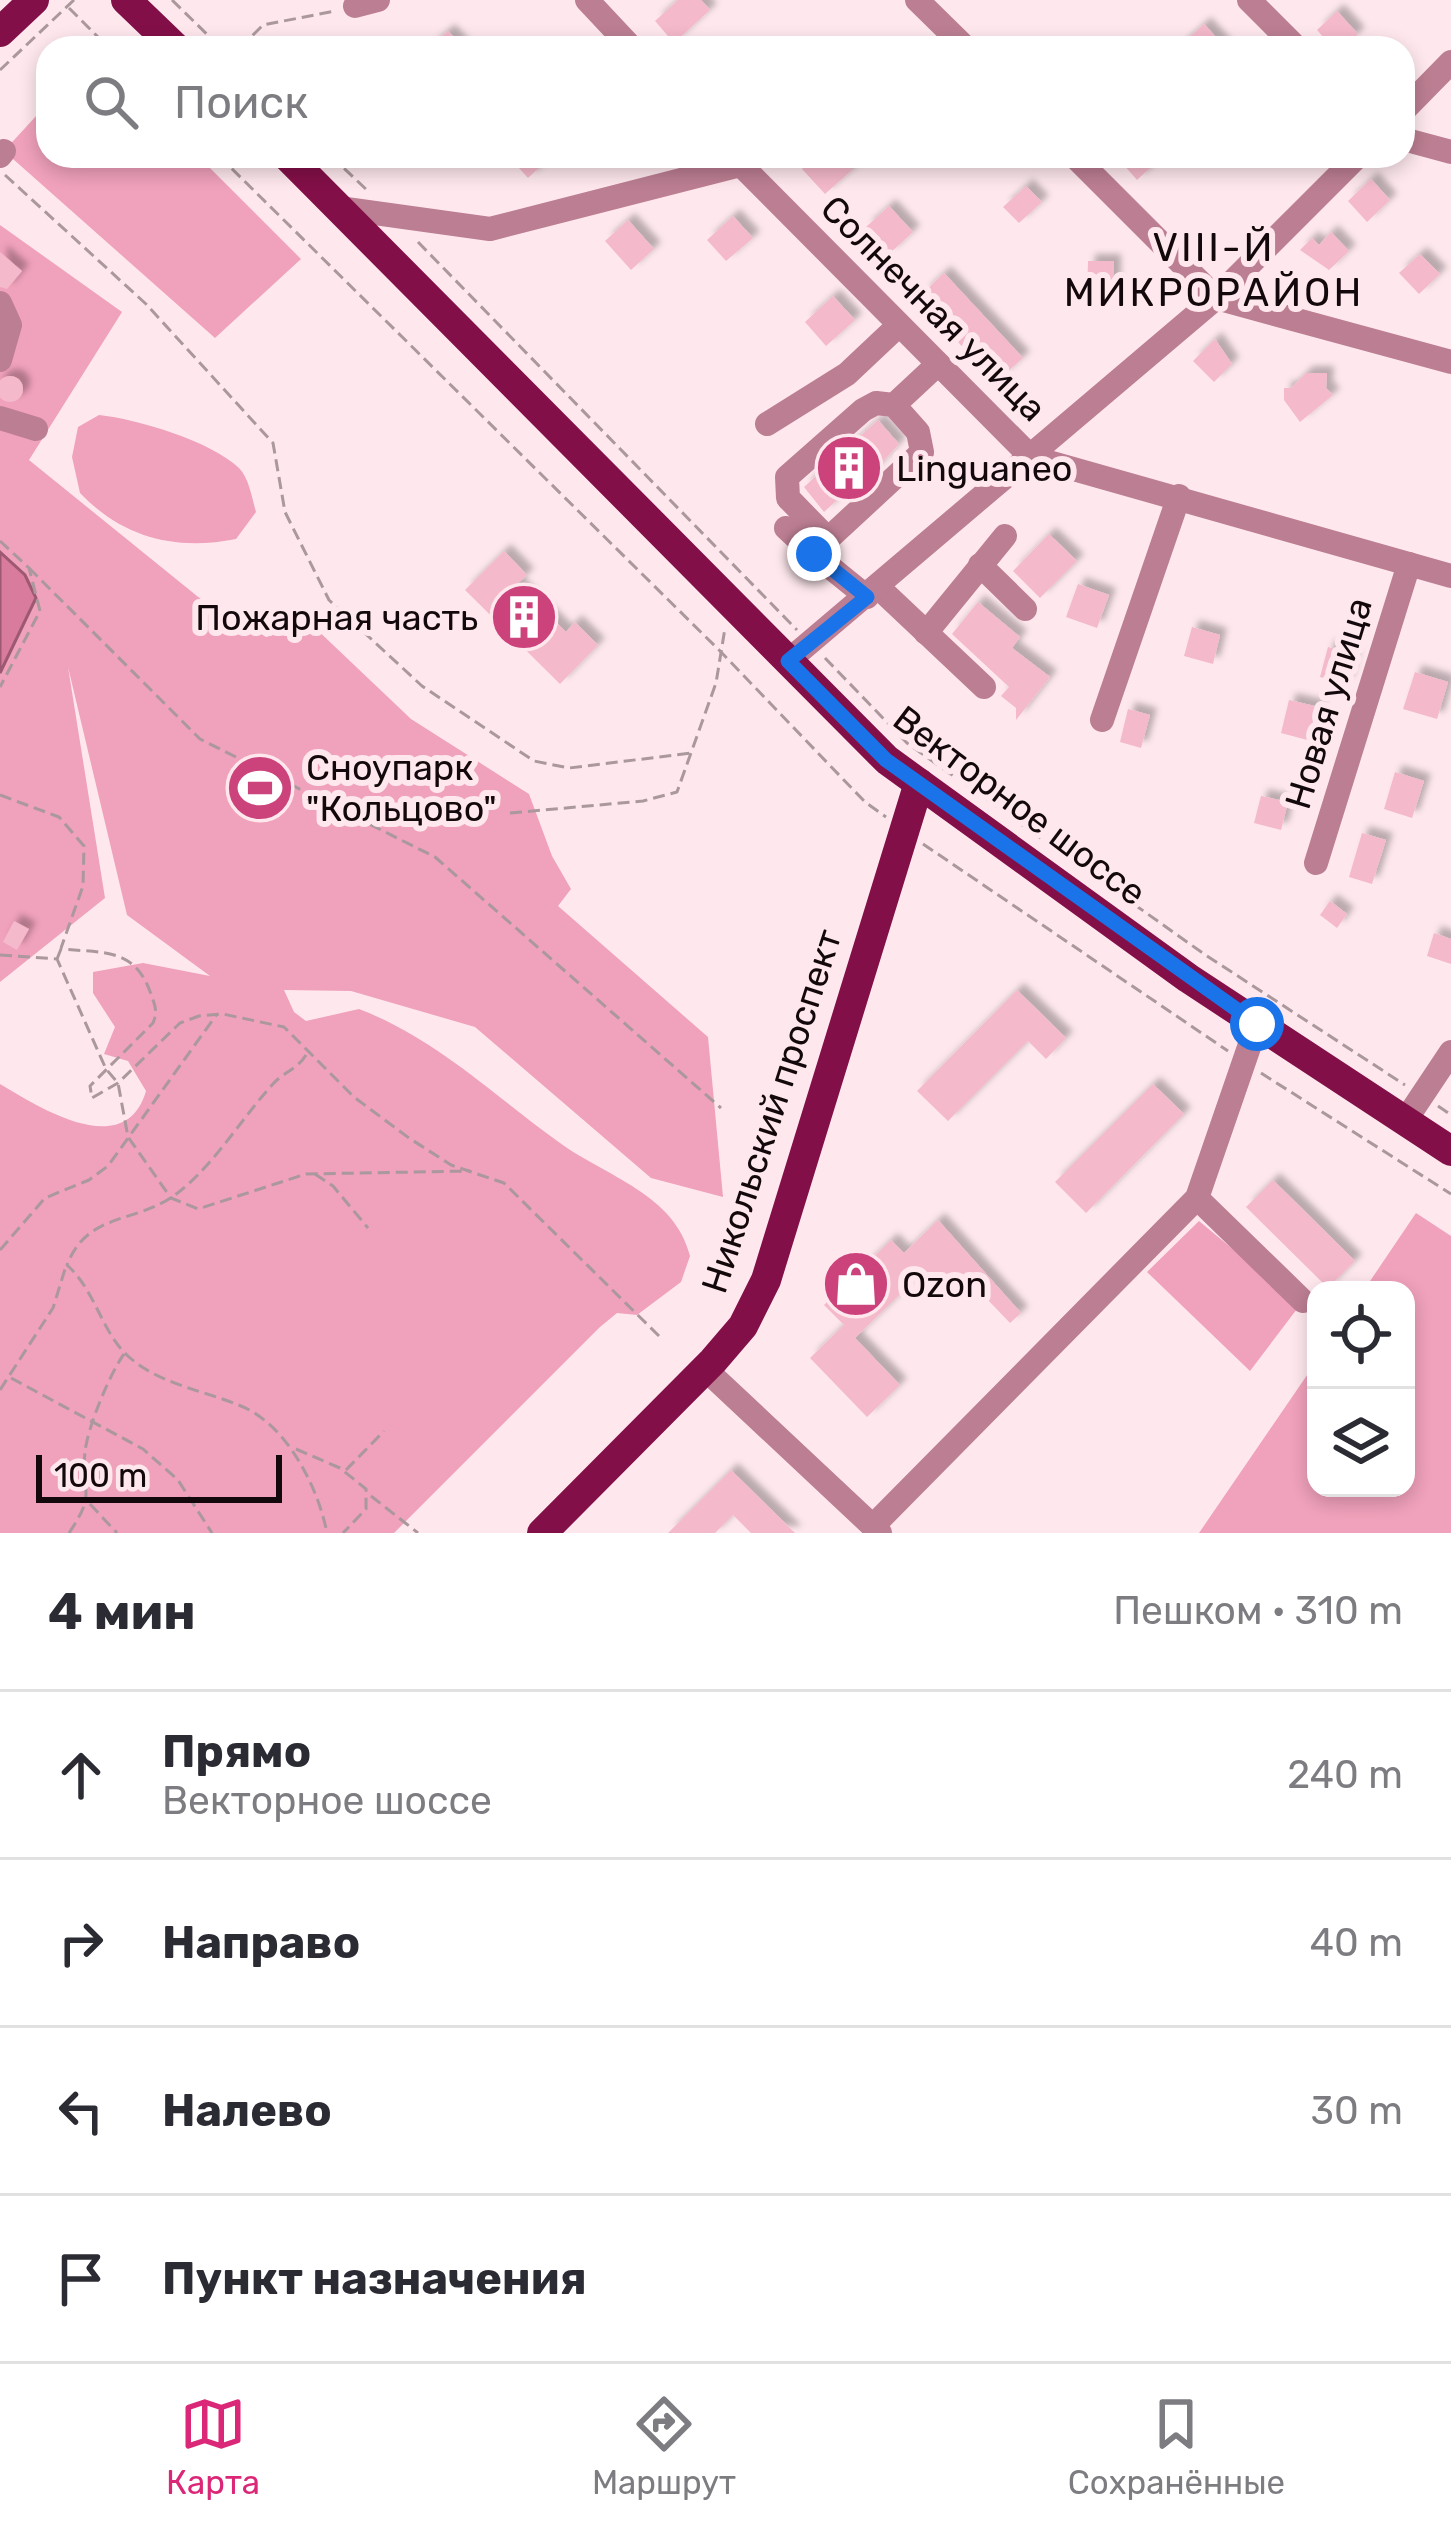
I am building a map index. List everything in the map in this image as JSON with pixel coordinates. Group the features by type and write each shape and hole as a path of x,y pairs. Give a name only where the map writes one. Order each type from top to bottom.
{"main road":[{"path":"0,32 34,0"},
{"path":"126,0 164,36"},
{"name":"Векторное шоссе","path":"298,168 730,603 799,652 886,760 1257,1024 1413,1108 1451,1151"},
{"name":"Никольский проспект","path":"542,1533 743,1326 766,1280 919,783"}],"street":[{"path":"587,0 621,36"},
{"path":"917,0 953,36"},
{"path":"1249,0 1285,36"},
{"path":"1415,99 1451,62"},
{"path":"1415,142 1451,152"},
{"path":"340,208 490,230 708,168"},
{"name":"Солнечная улица","path":"744,168 1030,457 1451,576"},
{"path":"1086,168 1216,298 1451,362"},
{"path":"799,652 1216,298 1346,168"},
{"path":"0,303 10,325 0,360"},
{"path":"767,424 847,374 899,325"},
{"path":"894,405 938,364"},
{"path":"876,403 894,405 918,433 922,452 821,546 788,497 787,477 863,410 876,403"},
{"path":"0,418 36,430"},
{"path":"1102,720 1179,496"},
{"path":"786,528 821,546 984,687"},
{"path":"926,633 1005,536"},
{"path":"980,565 1025,609"},
{"name":"Новая улица","path":"1316,862 1409,565"},
{"path":"705,1369 877,1530 1197,1198 1257,1024"},
{"path":"1413,1108 1451,1052"},
{"path":"1197,1198 1303,1301"}],"path":[{"path":"37,36 74,0"},
{"path":"172,0 209,36"},
{"path":"254,36 270,23 366,3"},
{"path":"68,7 97,36"},
{"path":"0,70 36,37"},
{"path":"1,159 146,304 273,442 285,512 329,600 422,686 534,761 569,768 692,753"},
{"path":"344,168 799,652 907,743 1413,1108 1451,1115"},
{"path":"0,541 200,739 435,856 722,1108"},
{"path":"0,687 40,611 29,568"},
{"path":"509,813 669,797 681,785 716,683 730,603"},
{"path":"0,795 59,817 84,846 83,886 57,958 106,1070 118,1083 128,1137 171,1198 206,1209 313,1173 449,1175 470,1171"},
{"path":"61,949 130,960 143,969 157,1017 89,1086 89,1095 96,1099 118,1083 180,1023 217,1013 284,1027 307,1053 409,1138 470,1171 505,1183 659,1336"},
{"path":"0,955 57,958"},
{"path":"0,1250 45,1198 89,1180 108,1166 150,1114 173,1071 217,1013"},
{"path":"0,1390 53,1308 76,1244 112,1217 171,1198 274,1081 300,1066 307,1053"},
{"path":"313,1173 333,1186 368,1228"},
{"path":"0,1234 6,1241"},
{"path":"67,1264 93,1292 125,1353 182,1388 245,1407 293,1448 345,1472 418,1533"},
{"path":"69,1533 88,1502 84,1454 92,1421 125,1353"},
{"path":"10,1378 92,1421 171,1472 212,1533"},
{"path":"345,1472 384,1431"},
{"path":"293,1448 323,1510 327,1533"},
{"path":"343,1533 366,1509 369,1495"},
{"path":"88,1502 116,1533"}],"shaded area":[{"path":"36,116 36,168 210,168 301,259 215,338 4,151"},
{"path":"0,225 122,312 29,460 239,630 249,626 266,637 311,624 411,719 529,794 552,856 571,889 558,906 708,1037 723,1197 651,1178 475,1027 351,991 284,990 294,1012 306,1021 359,1009 439,1052 560,1143 654,1202 682,1235 690,1256 681,1282 637,1315 617,1313 600,1327 394,1533 0,1533 0,1084 79,1123 120,1123 135,1112 146,1091 128,1061 104,1054 115,1027 93,993 93,972 143,963 210,976 127,915 68,667 105,898 0,982"},
{"path":"99,415 173,433 211,449 239,468 256,512 236,539 192,543 152,537 114,521 80,493 72,457 78,427"},
{"path":"0,552 25,575 36,598 0,673"},
{"path":"1416,1213 1451,1236 1451,1533 1199,1533 1307,1375 1307,1497 1415,1497 1415,1281 1370,1281"},
{"path":"1199,1221 1300,1305 1250,1371 1147,1272"}],"building":[{"path":"678,0 701,0 710,10 682,36 668,36 655,21"},
{"path":"1337,11 1358,34 1322,36 1317,30"},
{"path":"1204,24 1215,36 1191,36"},
{"path":"519,168 539,168 528,178"},
{"path":"850,168 852,170 825,194 802,169"},
{"path":"1126,168 1150,168 1137,180"},
{"path":"1371,179 1390,200 1367,222 1348,201"},
{"path":"1026,186 1042,202 1019,223 1003,207"},
{"path":"889,206 913,232 889,254 865,228"},
{"path":"733,216 753,238 726,261 707,240"},
{"path":"628,220 654,249 631,270 605,241"},
{"path":"1331,232 1349,251 1329,270 1300,250 1312,238 1319,245"},
{"path":"0,252 22,271 7,289 0,287"},
{"path":"1420,254 1440,274 1419,294 1399,273"},
{"path":"1088,261 1114,261 1114,295 1087,294"},
{"path":"944,273 1023,358 1000,378 973,347 967,352 950,333 957,326 923,293"},
{"path":"833,296 855,320 826,346 805,322"},
{"path":"1215,339 1232,364 1214,382 1193,361"},
{"path":"1306,373 1327,373 1326,388 1333,395 1300,422 1284,400 1284,388 1291,388"},
{"path":"5,377 15,377 22,384 22,394 15,401 -1,395 -1,383"},
{"name":"Linguaneo","path":"878,420 899,444 856,490 852,486 824,512 804,487"},
{"path":"1049,534 1077,561 1040,598 1013,571"},
{"name":"Пожарная часть","path":"504,551 527,575 517,584 566,632 575,622 598,645 560,684 465,590"},
{"path":"1078,584 1109,595 1097,628 1066,617"},
{"path":"978,602 1020,637 1012,648 1050,677 1016,720 1016,708 1001,696 1009,687 952,634"},
{"path":"1192,627 1220,635 1213,664 1184,656"},
{"path":"1328,647 1354,654 1346,684 1320,677"},
{"path":"1415,672 1448,682 1437,719 1403,709"},
{"path":"1289,700 1319,707 1311,741 1281,733"},
{"path":"1128,709 1150,715 1141,748 1120,742"},
{"path":"1395,772 1424,781 1412,818 1384,809"},
{"path":"1261,796 1288,802 1281,830 1254,823"},
{"path":"1362,833 1386,840 1372,884 1349,877"},
{"path":"1330,901 1347,914 1337,928 1320,915"},
{"path":"14,921 29,929 17,950 3,942"},
{"path":"1434,933 1451,939 1451,964 1427,956"},
{"path":"1017,990 1066,1038 1046,1059 1028,1041 948,1121 917,1091"},
{"path":"1153,1084 1184,1114 1086,1213 1055,1182"},
{"path":"1273,1180 1355,1261 1335,1281 1321,1281 1246,1207"},
{"path":"938,1220 1021,1313 1010,1323 966,1277 952,1291 943,1281 936,1286 923,1272 855,1338 900,1385 867,1417 810,1358 844,1325 824,1305 891,1240 904,1253"},
{"path":"731,1470 795,1533 751,1533 733,1515 715,1533 668,1533"}],"place":[{"name":"Linguaneo","path":"849,468"},
{"name":"Пожарная часть","path":"524,617"},
{"name":"Сноупарк \"Кольцово\"","path":"260,788"},
{"name":"Ozon","path":"856,1284"}],"district":[{"name":"VIII-Й МИКРОРАЙОН","path":"1214,270"}],"route":[{"path":"814,554 867,597 788,661 886,760 1257,1024"}]}
